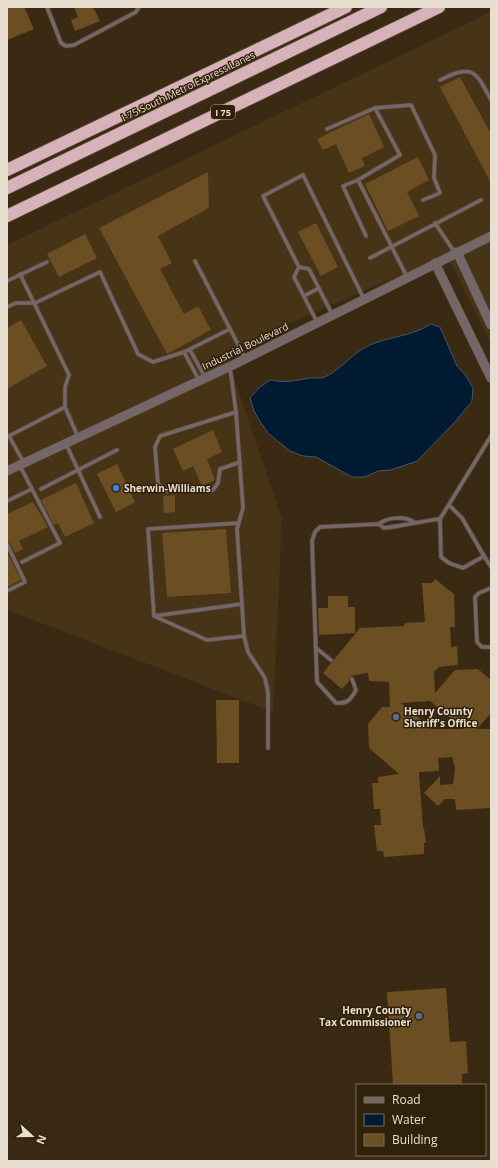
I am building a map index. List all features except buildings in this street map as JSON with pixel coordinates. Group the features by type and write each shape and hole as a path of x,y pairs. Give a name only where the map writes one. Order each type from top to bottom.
{"highway":[{"path":"7,170 346,7"},
{"name":"I-75 South Metro Express Lanes","path":"7,188 381,7"},
{"name":"I 75","path":"7,216 439,7"}],"street":[{"name":"Industrial Boulevard","path":"7,471 245,359 456,252 491,236"},
{"path":"456,252 491,325"},
{"path":"435,263 491,378"}],"lane":[{"path":"47,7 61,43 66,46 74,45 136,12 139,7"},
{"path":"440,80 459,70 474,74 479,78 491,100"},
{"path":"327,129 375,108 411,105 435,155 434,178 440,193 423,200"},
{"path":"366,236 343,186 358,180 400,155 375,108"},
{"path":"299,267 263,196 303,175 364,298"},
{"path":"358,180 391,248 407,277"},
{"path":"370,258 481,200"},
{"path":"435,223 456,252"},
{"path":"195,261 245,359"},
{"path":"7,280 47,262"},
{"path":"299,267 309,269 333,315"},
{"path":"299,267 294,277 317,322"},
{"path":"7,307 16,303 35,303 100,272 138,354 153,362 190,350 230,329"},
{"path":"20,274 68,375 65,387 65,407 78,437"},
{"path":"304,296 319,288"},
{"path":"190,350 202,379"},
{"path":"184,352 202,379"},
{"path":"230,366 236,412 243,508 237,529 244,636 248,652 265,678 268,693 268,748"},
{"path":"22,562 60,543 32,489 22,464 8,436 65,407"},
{"path":"236,412 160,436 155,447 158,484 167,491 213,490 218,482 220,469 240,462"},
{"path":"484,556 463,568 449,563 441,557 440,519 491,436"},
{"path":"65,443 100,517"},
{"path":"41,489 117,450"},
{"path":"7,501 32,489"},
{"path":"449,505 462,518 491,567"},
{"path":"352,679 356,690 352,699 344,703 336,702 317,682 312,541 315,532 320,527 379,524 383,520 408,519 414,522"},
{"path":"379,524 384,528 409,526 414,522 440,519"},
{"path":"154,616 148,528 239,523"},
{"path":"7,544 25,582 7,591"},
{"path":"491,588 479,593 475,597 477,642 482,647 491,647"},
{"path":"154,616 242,604"},
{"path":"154,616 207,640 244,636"},
{"path":"316,648 331,660"}],"shaded area":[{"path":"491,12 491,344 447,255 225,351 282,519 273,712 7,610 7,245"}],"water":[{"path":"431,324 440,327 457,366 466,376 473,388 472,401 455,422 417,461 391,470 378,471 365,477 352,477 316,457 303,456 290,451 269,434 254,411 250,398 259,388 270,380 294,381 325,377 337,370 353,356 370,345 409,334"}],"place":[{"name":"Sherwin-Williams","path":"116,488"},
{"name":"Henry County Sheriff's Office","path":"396,717"},
{"name":"Henry County Tax Commissioner","path":"419,1016"}]}
